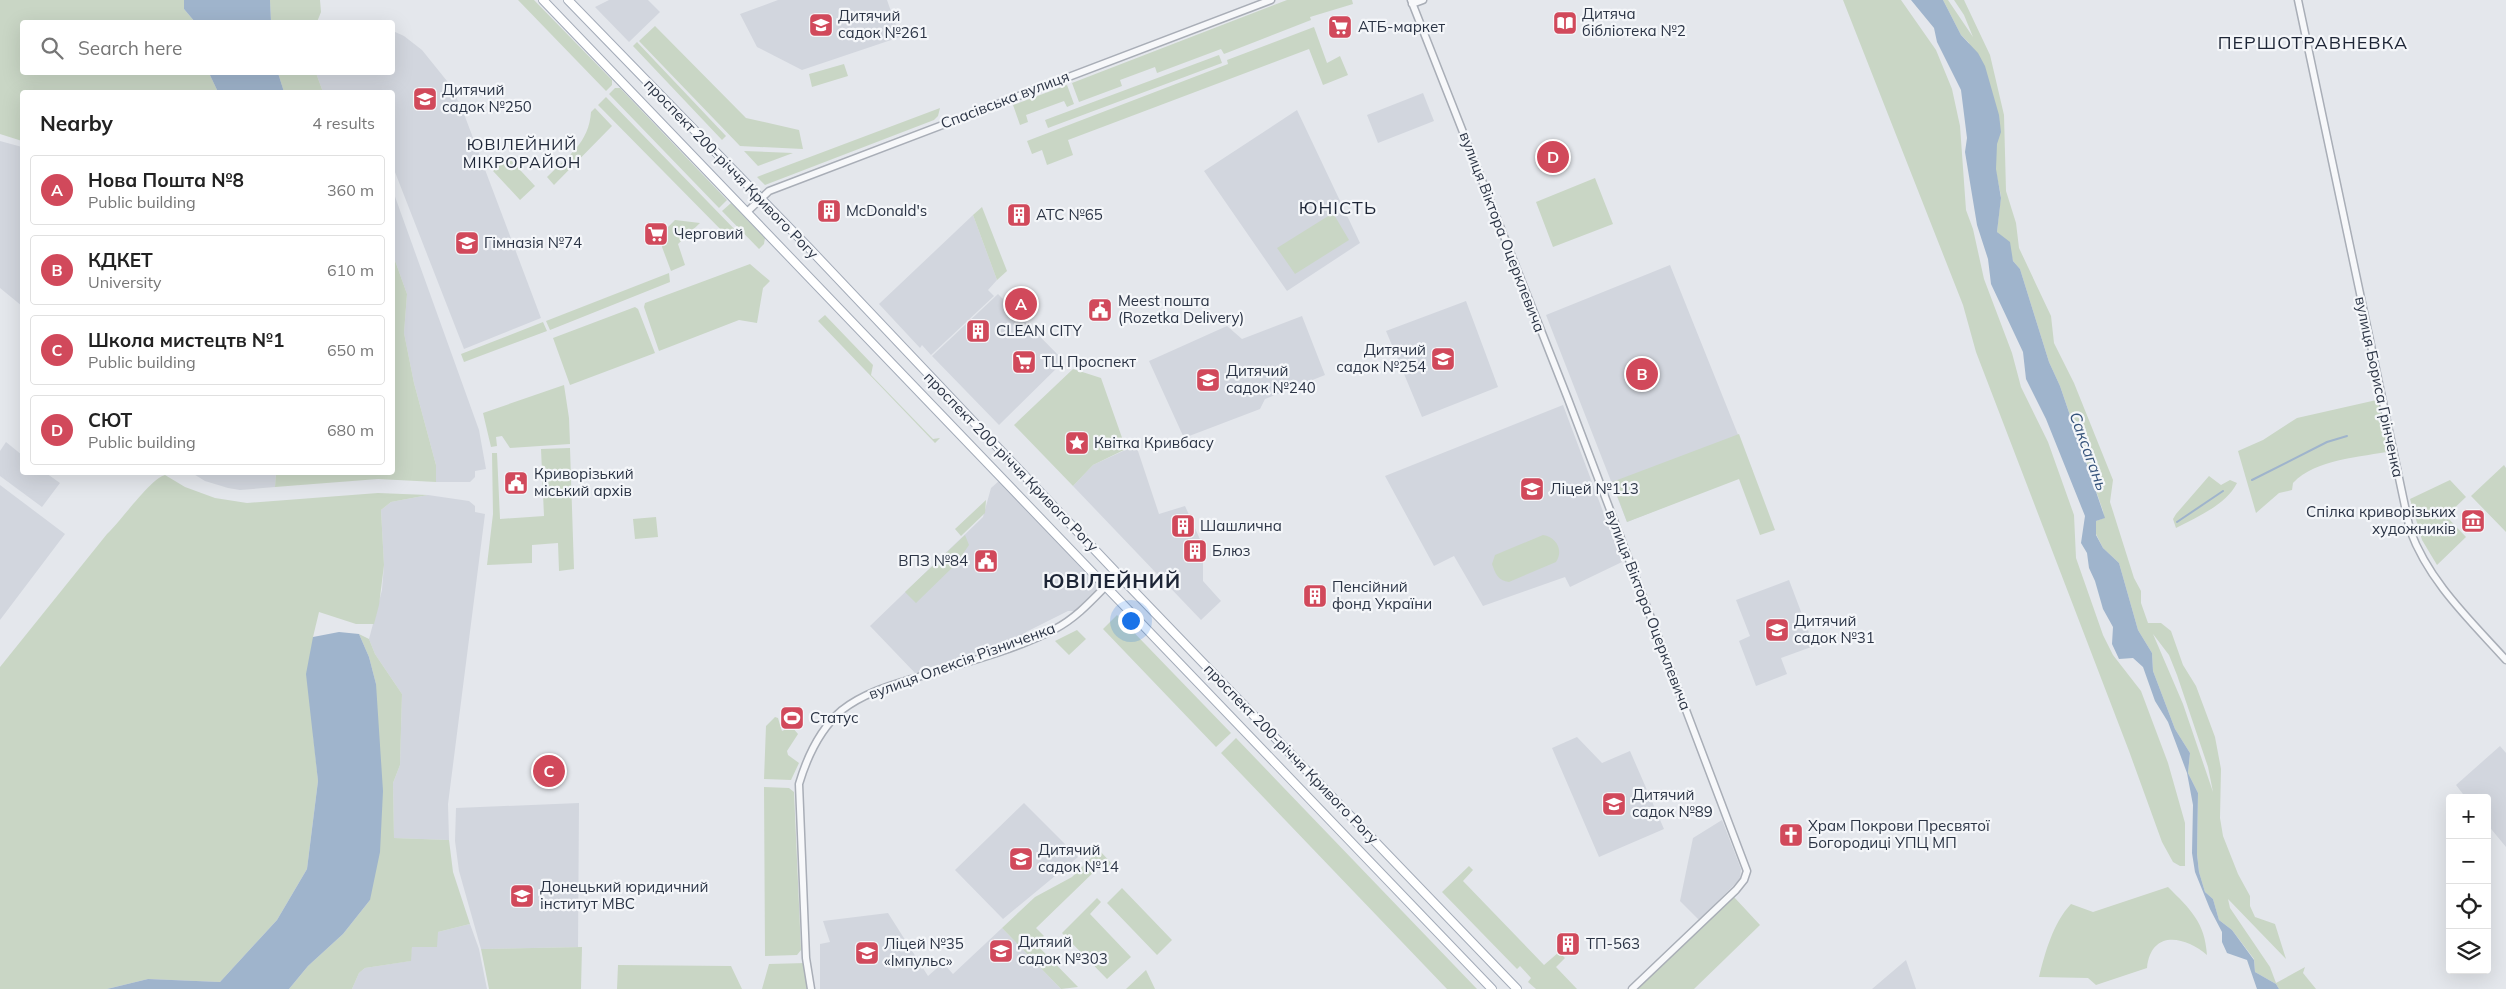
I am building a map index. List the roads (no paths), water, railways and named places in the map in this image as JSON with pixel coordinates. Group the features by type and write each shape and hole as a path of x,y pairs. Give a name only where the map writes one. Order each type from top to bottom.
{"main road":[{"name":"проспект 200-річчя Кривого Рогу","path":"543,0 1492,989"},
{"name":"проспект 200-річчя Кривого Рогу","path":"568,0 1517,989"},
{"path":"1311,800 1324,788"}],"street":[{"name":"Спасівська вулиця","path":"747,212 769,191 778,187 1271,0"},
{"path":"1412,2 1423,0"},
{"name":"вулиця Бориса Грінченка","path":"2298,0 2410,530 2423,559 2441,586 2506,660"},
{"name":"вулиця Віктора Оцерклевича","path":"1412,2 1568,399 1747,871 1744,880 1736,890 1632,989"},
{"name":"вулиця Олексія Різниченка","path":"811,989 806,958 798,784 805,763 830,723 842,711 870,693 1048,633 1076,615 1118,574"}],"water":[{"path":"184,0 270,0 271,20 193,20 184,9"},
{"path":"1911,0 1943,0 1961,35 1978,53 1985,66 1999,115 2001,132 1997,144 1996,169 2001,198 1997,232 2010,242 2013,261 2020,269 2049,362 2060,386 2105,518 2096,521 2096,535 2103,548 2119,563 2138,630 2152,653 2153,671 2175,729 2190,753 2188,773 2198,793 2197,854 2199,872 2205,892 2213,899 2219,920 2232,930 2254,960 2255,972 2276,984 2279,989 2257,989 2247,960 2227,953 2222,942 2222,932 2210,909 2195,872 2192,853 2193,805 2187,773 2168,722 2155,701 2143,667 2133,658 2119,659 2112,644 2113,627 2103,609 2089,568 2087,553 2081,543 2085,516 2046,419 2026,379 2023,352 1991,284 1988,259 1977,225 1965,152 1967,138 1961,90 1937,42 1934,28"},
{"path":"210,75 279,75 283,90 217,90"},
{"path":"339,632 359,634 369,657 376,684 383,791 380,852 370,900 343,934 308,966 289,989 107,989 148,979 220,982 277,920 307,869 318,781 306,674 313,637"}],"waterway":[{"path":"2252,480 2327,442 2347,436"},
{"path":"2177,522 2223,491"}],"place":[{"name":"Дитяча бібліотека №2","path":"1565,23"},
{"name":"Дитячий садок №261","path":"821,25"},
{"name":"АТБ-маркет","path":"1340,27"},
{"name":"Дитячий садок №250","path":"425,99"},
{"name":"СЮТ","path":"1553,157"},
{"name":"McDonald's","path":"829,211"},
{"name":"АТС №65","path":"1019,215"},
{"name":"Черговий","path":"656,234"},
{"name":"Гімназія №74","path":"467,243"},
{"name":"Нова Пошта №8","path":"1021,304"},
{"name":"Meest пошта (Rozetka Delivery)","path":"1100,310"},
{"name":"CLEAN CITY","path":"978,331"},
{"name":"Дитячий садок №254","path":"1443,359"},
{"name":"ТЦ Проспект","path":"1024,362"},
{"name":"КДКЕТ","path":"1642,374"},
{"name":"Дитячий садок №240","path":"1208,380"},
{"name":"Квітка Кривбасу","path":"1077,443"},
{"name":"Криворізький міський архів","path":"516,483"},
{"name":"Ліцей №113","path":"1532,489"},
{"name":"Спілка криворізьких художників","path":"2473,521"},
{"name":"Шашлична","path":"1183,526"},
{"name":"Блюз","path":"1195,551"},
{"name":"ВПЗ №84","path":"986,561"},
{"name":"Пенсійний фонд України","path":"1315,596"},
{"name":"Дитячий садок №31","path":"1777,630"},
{"name":"Статус","path":"792,718"},
{"name":"Школа мистецтв №1","path":"549,771"},
{"name":"Дитячий садок №89","path":"1614,804"},
{"name":"Храм Покрови Пресвятої Богородиці УПЦ МП","path":"1791,835"},
{"name":"Дитячий садок №14","path":"1021,859"},
{"name":"Донецький юридичний інститут МВС","path":"522,896"},
{"name":"ТП-563","path":"1568,944"},
{"name":"Дитяий садок №303","path":"1001,951"},
{"name":"Ліцей №35 «Імпульс»","path":"867,953"}],"district":[{"name":"ПЕРШОТРАВНЕВКА","path":"2313,43"},
{"name":"ЮВІЛЕЙНИЙ МІКРОРАЙОН","path":"522,153"},
{"name":"ЮНІСТЬ","path":"1338,208"},
{"name":"ЮВІЛЕЙНИЙ","path":"1112,581"}],"water label":[{"name":"Саксагань","path":"2089,451"}]}
